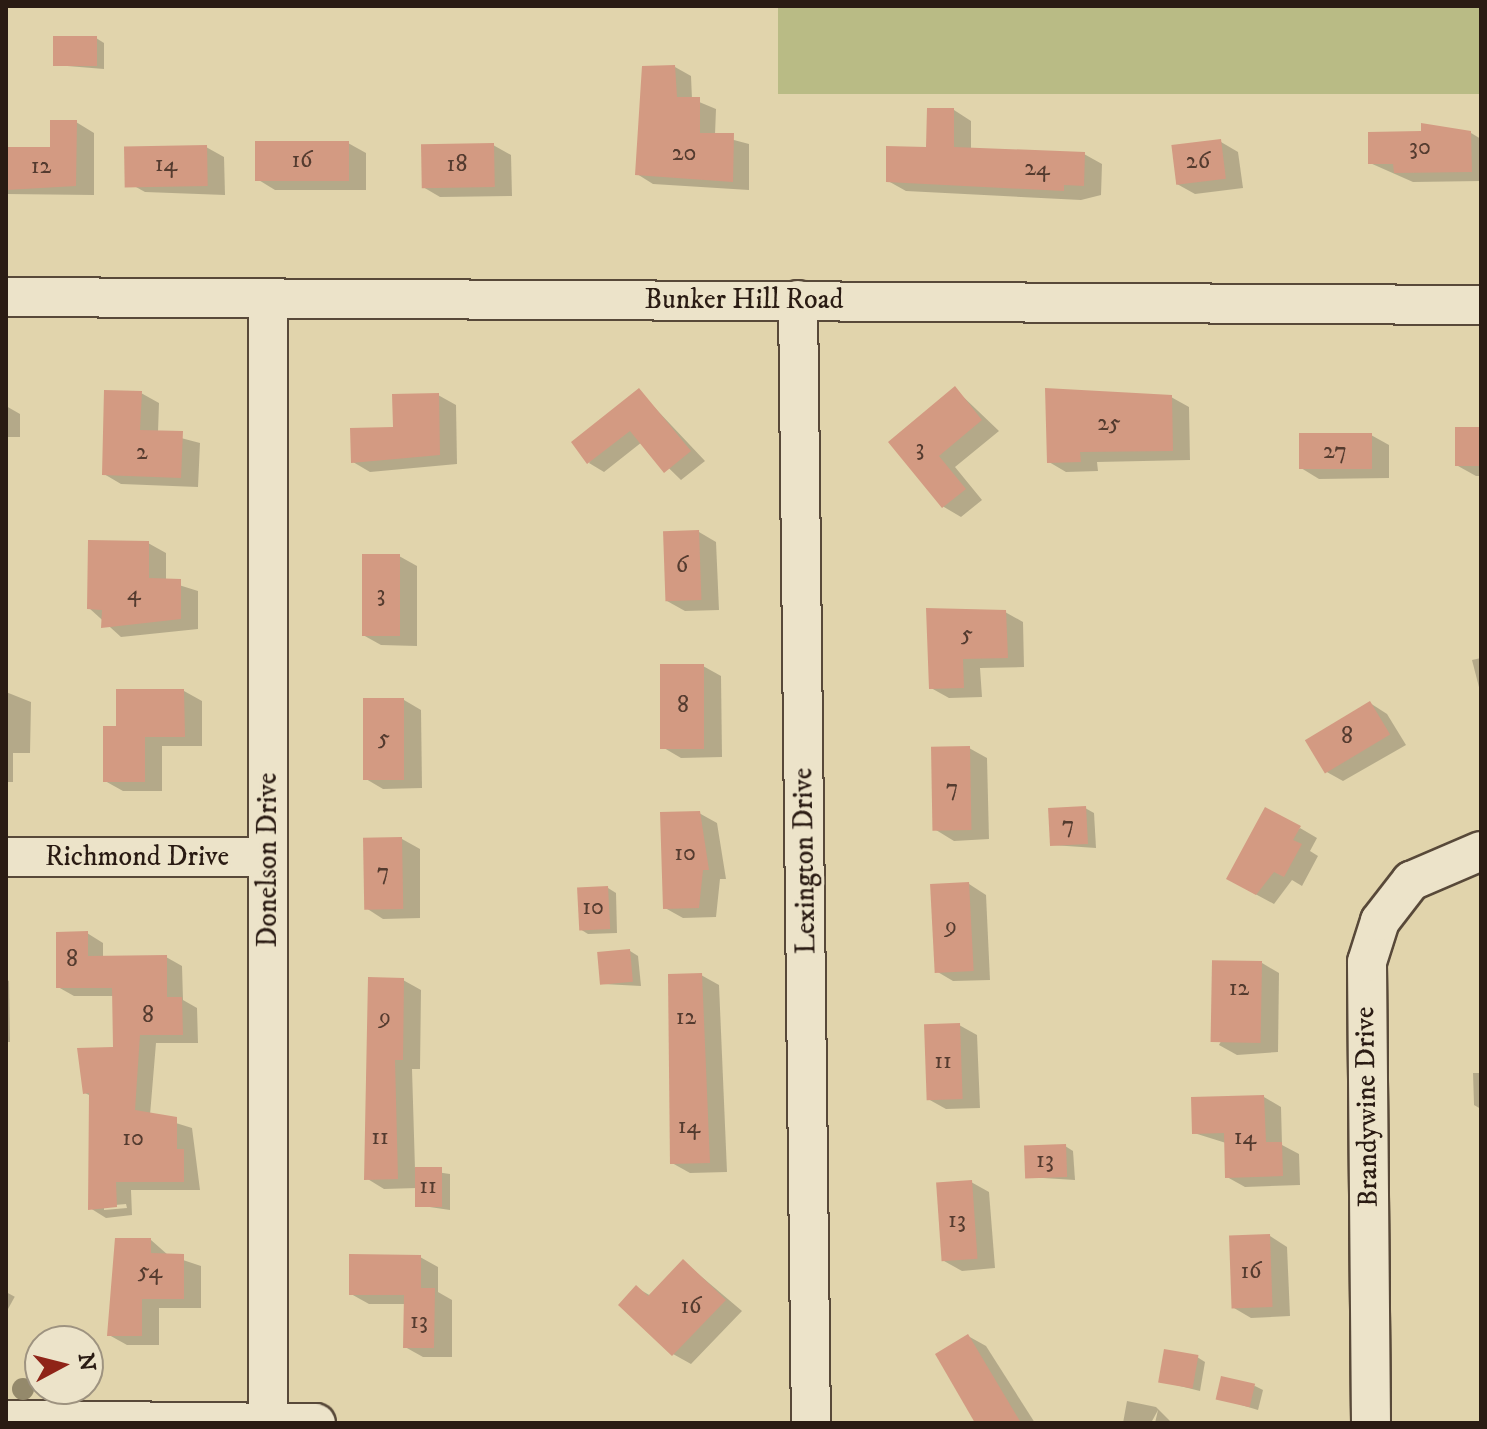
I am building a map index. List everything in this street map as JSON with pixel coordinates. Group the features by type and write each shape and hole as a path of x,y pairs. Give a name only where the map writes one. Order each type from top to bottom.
{"street":[{"name":"Bunker Hill Road","path":"6,297 1481,305"},
{"name":"Donelson Drive","path":"268,298 268,1423"},
{"name":"Lexington Drive","path":"798,300 811,1423"},
{"name":"Brandywine Drive","path":"1371,1423 1367,962 1380,921 1411,881 1481,851"},
{"name":"Richmond Drive","path":"6,857 268,857"},
{"path":"6,1420 316,1423"}],"green space":[{"path":"778,6 1481,6 1481,94 778,94"}],"building":[{"path":"53,36 97,36 97,66 53,66"},
{"path":"675,65 677,97 700,97 700,133 734,133 733,182 635,175 642,66"},
{"path":"927,108 954,108 954,147 1085,152 1084,186 1064,185 1064,191 886,182 886,146 926,147"},
{"path":"50,120 77,120 76,186 6,190 6,147 50,147"},
{"path":"1421,123 1471,131 1472,172 1394,173 1393,164 1368,164 1368,132 1421,131"},
{"path":"1221,139 1226,179 1176,185 1171,145"},
{"path":"255,141 349,141 349,181 255,181"},
{"path":"494,143 495,187 422,188 421,144"},
{"path":"207,145 208,186 125,187 124,146"},
{"path":"955,386 982,420 939,456 966,489 942,508 888,442"},
{"path":"639,388 691,451 664,473 630,431 587,464 571,442"},
{"path":"1045,388 1172,395 1173,451 1080,452 1081,462 1047,463"},
{"path":"104,390 142,391 140,430 183,431 181,478 102,475"},
{"path":"439,393 440,455 351,463 350,428 393,427 392,394"},
{"path":"1455,427 1481,427 1481,466 1455,466"},
{"path":"1299,433 1372,433 1372,469 1299,469"},
{"path":"699,530 701,600 665,601 663,531"},
{"path":"88,540 149,541 149,578 181,579 181,619 101,628 102,610 87,609"},
{"path":"362,554 400,554 400,636 362,636"},
{"path":"926,608 1006,610 1008,658 963,659 964,688 929,689"},
{"path":"660,664 704,664 704,749 660,749"},
{"path":"116,689 184,689 185,737 145,737 145,782 103,782 103,726 116,726"},
{"path":"363,698 404,698 404,780 363,780"},
{"path":"1370,701 1390,734 1325,774 1305,740"},
{"path":"970,746 971,830 932,831 931,747"},
{"path":"1086,806 1088,844 1050,846 1048,808"},
{"path":"1265,807 1301,826 1293,840 1302,844 1284,877 1274,872 1256,895 1226,879"},
{"path":"700,811 709,870 703,870 699,908 663,909 660,812"},
{"path":"402,837 403,909 364,910 363,838"},
{"path":"969,882 974,971 935,973 930,884"},
{"path":"608,886 610,929 579,931 577,888"},
{"path":"88,931 88,956 167,955 167,997 182,997 183,1035 140,1035 135,1110 177,1117 177,1149 184,1149 184,1182 116,1182 117,1207 88,1210 89,1093 83,1094 77,1048 113,1047 112,988 56,988 56,932"},
{"path":"630,949 633,982 600,985 597,952"},
{"path":"1212,960 1262,961 1261,1043 1211,1042"},
{"path":"702,973 710,1163 670,1164 668,974"},
{"path":"368,977 404,978 403,1060 395,1060 398,1179 364,1180"},
{"path":"960,1023 963,1099 927,1100 924,1024"},
{"path":"1264,1095 1266,1142 1282,1142 1283,1176 1225,1178 1224,1133 1192,1134 1191,1097"},
{"path":"1066,1144 1067,1177 1025,1178 1024,1145"},
{"path":"415,1167 442,1167 442,1207 415,1207"},
{"path":"972,1180 978,1259 942,1261 936,1183"},
{"path":"1270,1234 1273,1307 1232,1308 1229,1235"},
{"path":"115,1238 151,1238 151,1253 184,1254 184,1299 142,1299 142,1336 107,1336"},
{"path":"349,1254 421,1255 421,1288 435,1288 434,1348 403,1348 404,1295 349,1295"},
{"path":"683,1259 726,1300 672,1356 618,1305 636,1285 648,1296"},
{"path":"968,1334 1021,1423 975,1423 935,1354"},
{"path":"1164,1349 1198,1355 1193,1389 1158,1382"},
{"path":"1221,1376 1255,1384 1250,1407 1216,1399"}]}
